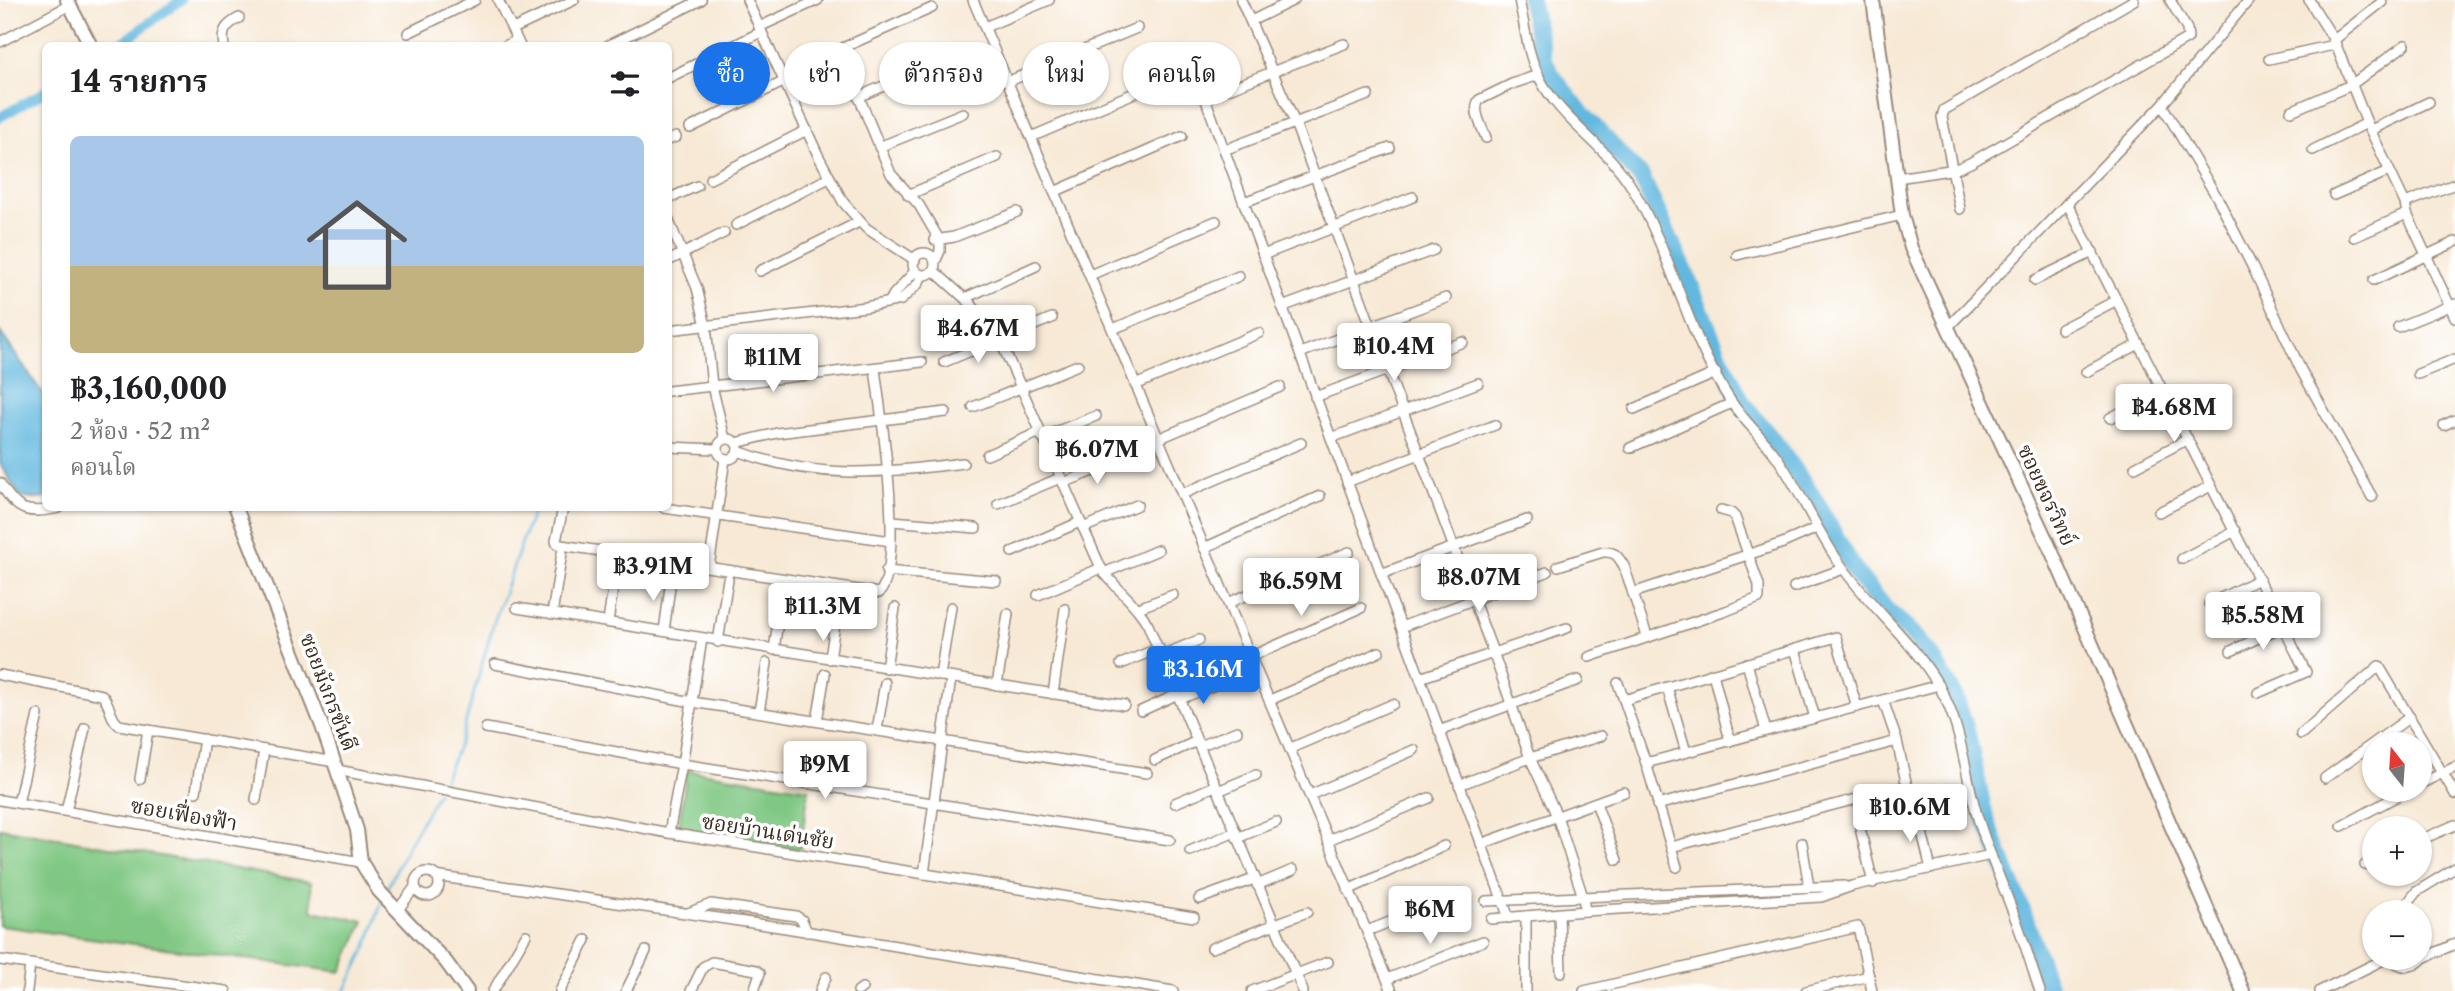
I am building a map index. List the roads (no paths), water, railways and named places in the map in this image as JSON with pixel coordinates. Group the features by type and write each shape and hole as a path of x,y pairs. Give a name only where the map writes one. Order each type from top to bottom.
{"street":[{"path":"408,33 475,0"},
{"path":"498,0 519,42"},
{"path":"513,29 574,0"},
{"path":"615,42 701,0"},
{"path":"672,330 890,302 907,296 919,273 915,260 859,222 843,202 829,178 747,0"},
{"path":"672,76 818,0"},
{"path":"973,0 991,42"},
{"path":"985,27 1049,0"},
{"path":"1241,0 1294,124 1474,600 1530,758 1556,816 1583,897 1584,911"},
{"path":"1251,21 1294,0"},
{"path":"1519,0 1528,50 1538,75 1549,93 1613,162 1632,188 1655,230 1716,373 1732,403 1777,458 1816,528 1843,569 1875,610 1916,652 1949,704 1960,740 1974,807 2040,991"},
{"name":"ซอยขจรวิทย์","path":"1873,0 1902,215 1914,256 2051,550 2243,991"},
{"path":"1960,209 1942,117 1944,110 2134,0"},
{"path":"1897,178 1952,170 1970,163 2188,38 2187,29 2170,0"},
{"path":"1947,328 2162,105 2249,0"},
{"path":"2309,0 2334,42 2405,203 2407,214 2452,305 2455,317"},
{"path":"2269,59 2334,42 2382,2"},
{"path":"0,42 69,3 89,42"},
{"path":"855,42 932,8"},
{"path":"223,42 222,35 225,28 239,18"},
{"path":"1008,82 1137,27"},
{"path":"1241,84 1343,44"},
{"path":"2291,111 2351,85 2405,45"},
{"path":"1486,138 1476,111 1479,100 1538,75"},
{"path":"690,128 783,78"},
{"path":"1008,84 1114,329 1135,385 1392,991"},
{"path":"1224,150 1368,95"},
{"path":"1031,137 1123,98"},
{"path":"2313,150 2429,102"},
{"path":"861,105 894,180 919,205 936,237 930,273 919,273"},
{"path":"1208,105 1509,918"},
{"path":"2162,105 2218,199 2301,370 2372,497"},
{"path":"879,147 963,113"},
{"path":"710,179 807,130"},
{"path":"1054,192 1182,136"},
{"path":"1244,202 1390,148"},
{"path":"908,195 998,157"},
{"path":"2334,195 2389,171"},
{"path":"736,225 829,178"},
{"path":"2405,203 2455,184"},
{"path":"672,197 697,186"},
{"path":"1263,255 1413,197"},
{"path":"2067,203 2306,672 2258,693"},
{"path":"936,237 1017,212"},
{"path":"2354,237 2407,214"},
{"path":"1737,255 1902,215"},
{"path":"1090,275 1216,221"},
{"path":"760,271 859,222"},
{"path":"672,228 697,288 706,326 712,386 725,439"},
{"path":"672,259 724,233"},
{"path":"2374,280 2455,242"},
{"path":"1282,307 1434,250"},
{"path":"2035,280 2092,252"},
{"path":"915,260 920,254 932,262 1000,340 1102,570 1112,585 1138,608 1160,651 1303,991"},
{"path":"965,298 1036,266"},
{"path":"1114,329 1239,276"},
{"path":"1300,353 1446,298"},
{"path":"2061,329 2117,300"},
{"path":"2398,327 2452,305"},
{"path":"944,362 1052,318"},
{"path":"1135,385 1259,333"},
{"path":"1315,397 1463,342"},
{"path":"2086,372 2139,344"},
{"path":"2418,374 2455,359"},
{"path":"672,391 922,362"},
{"path":"973,407 1078,365"},
{"path":"562,511 556,535 557,544 875,593 881,591 891,541 892,521 874,369"},
{"path":"1634,409 1716,373"},
{"path":"1331,438 1478,383"},
{"path":"1158,439 1280,387"},
{"path":"2110,418 2163,390"},
{"path":"1630,448 1732,403"},
{"path":"737,447 777,433 946,412"},
{"path":"987,455 1096,416"},
{"path":"2444,425 2455,420"},
{"path":"1347,482 1495,425"},
{"path":"737,447 733,458 725,459 717,449 718,444 725,439 733,440 737,447 784,465 848,473 887,472 963,463"},
{"path":"2136,467 2188,439"},
{"path":"1182,494 1301,443"},
{"path":"672,447 717,449"},
{"path":"709,567 725,459"},
{"path":"998,504 1119,461"},
{"path":"0,483 10,499 25,510 42,511"},
{"path":"2159,512 2211,486"},
{"path":"1204,548 1320,496"},
{"path":"1012,552 1137,505"},
{"path":"672,509 891,541"},
{"path":"1589,657 1759,598 1759,586 1735,517 1721,510"},
{"name":"ซอยมังกรขันดี","path":"237,511 336,766 356,830 361,862 379,891 393,907"},
{"path":"1381,574 1527,520"},
{"path":"892,521 976,528"},
{"path":"1633,593 1803,536 1816,528"},
{"path":"2182,559 2235,531"},
{"path":"1038,595 1158,550"},
{"path":"1228,603 1349,552"},
{"path":"1558,566 1610,552 1618,556 1624,566 1647,636"},
{"path":"552,614 562,553"},
{"path":"608,622 617,561"},
{"path":"1794,587 1843,569"},
{"path":"886,571 996,581"},
{"path":"1401,627 1548,572"},
{"path":"664,631 671,579"},
{"path":"718,642 728,579"},
{"path":"2209,604 2259,579"},
{"path":"774,650 782,592"},
{"path":"830,659 839,595"},
{"path":"1138,608 1173,595"},
{"path":"940,676 951,607"},
{"path":"517,608 1124,705"},
{"path":"886,668 895,608"},
{"path":"1252,656 1361,608"},
{"path":"1053,694 1065,609"},
{"path":"997,685 1008,614"},
{"path":"2231,652 2283,626"},
{"path":"1420,678 1567,628"},
{"path":"1624,700 1836,637 1857,707"},
{"path":"669,833 702,639"},
{"path":"1121,664 1199,640"},
{"path":"1795,649 1815,718"},
{"path":"1270,700 1379,652"},
{"path":"759,712 767,663"},
{"path":"1747,663 1766,731"},
{"path":"495,664 692,702 1147,773"},
{"path":"2301,734 2379,666 2455,794"},
{"path":"817,721 825,674"},
{"path":"1713,674 1730,741"},
{"name":"ซอยบ้านเด่นชัย","path":"0,675 102,695 107,700 115,723 148,730 264,750 445,790 669,833 1194,917"},
{"path":"924,874 951,678"},
{"path":"1439,731 1578,680"},
{"path":"877,730 886,682"},
{"path":"1618,683 1646,763 1677,867"},
{"path":"1141,711 1214,685"},
{"path":"1646,763 1939,685"},
{"path":"1667,687 1686,752"},
{"path":"1883,700 1897,741 1931,869"},
{"path":"1290,748 1393,704"},
{"path":"18,803 37,715"},
{"path":"2325,778 2410,717"},
{"path":"486,727 682,764 1170,840"},
{"path":"66,811 85,728"},
{"path":"140,779 148,730"},
{"path":"1155,760 1237,731"},
{"path":"1459,785 1530,758 1601,736"},
{"path":"196,792 204,739"},
{"path":"1657,805 1897,741"},
{"path":"256,800 264,750"},
{"path":"1310,795 1414,750"},
{"path":"2432,778 2455,767"},
{"path":"1175,803 1256,775"},
{"path":"1671,847 1907,786"},
{"path":"1481,844 1624,792"},
{"path":"1328,840 1429,798"},
{"name":"ซอยเฟื่องฟ้า","path":"0,800 361,862"},
{"path":"2342,825 2385,802"},
{"path":"1596,803 1617,860"},
{"path":"1191,851 1276,822"},
{"path":"2432,836 2455,825"},
{"path":"1860,828 1873,883"},
{"path":"1802,843 1809,887"},
{"path":"1348,890 1444,846"},
{"path":"1486,901 1852,886 1991,855"},
{"path":"2410,900 2416,892 2455,868"},
{"path":"1199,899 1293,870"},
{"path":"435,876 438,887 430,896 419,894 415,887 416,879 421,873 429,872 435,876 687,914 705,905 720,905 796,916 802,920 807,932 1173,991"},
{"path":"1491,919 1821,897 1852,886"},
{"path":"415,887 393,907 446,962 467,991"},
{"path":"1367,931 1460,894"},
{"path":"1212,948 1307,912"},
{"path":"1559,914 1561,972"},
{"path":"1525,916 1526,991"},
{"path":"1584,991 1858,927 1872,991"},
{"path":"493,991 526,935"},
{"path":"560,991 586,940"},
{"path":"1387,979 1483,941"},
{"path":"2432,954 2455,944"},
{"path":"626,991 646,951"},
{"path":"0,960 186,988 226,991"},
{"path":"691,991 703,967 712,962 756,970 760,978 754,991"},
{"path":"1252,991 1328,962"},
{"path":"27,991 30,964"},
{"path":"2320,991 2363,970"},
{"path":"1806,991 1869,976"},
{"path":"820,991 826,977"}],"water":[{"path":"0,332 42,393 42,498 20,497 0,463"}],"waterway":[{"path":"123,42 181,0"},
{"path":"1530,0 1543,59 1552,76 1582,114 1641,177 1742,403 1782,452 1812,496 1856,573 1886,610 1911,632 1933,659 1954,695 1966,730 1985,818 2020,905 2050,991"},
{"path":"0,117 42,93"},
{"path":"441,786 460,742 493,625 533,511"},
{"path":"386,891 438,792"},
{"path":"345,991 367,946 382,901"}]}
